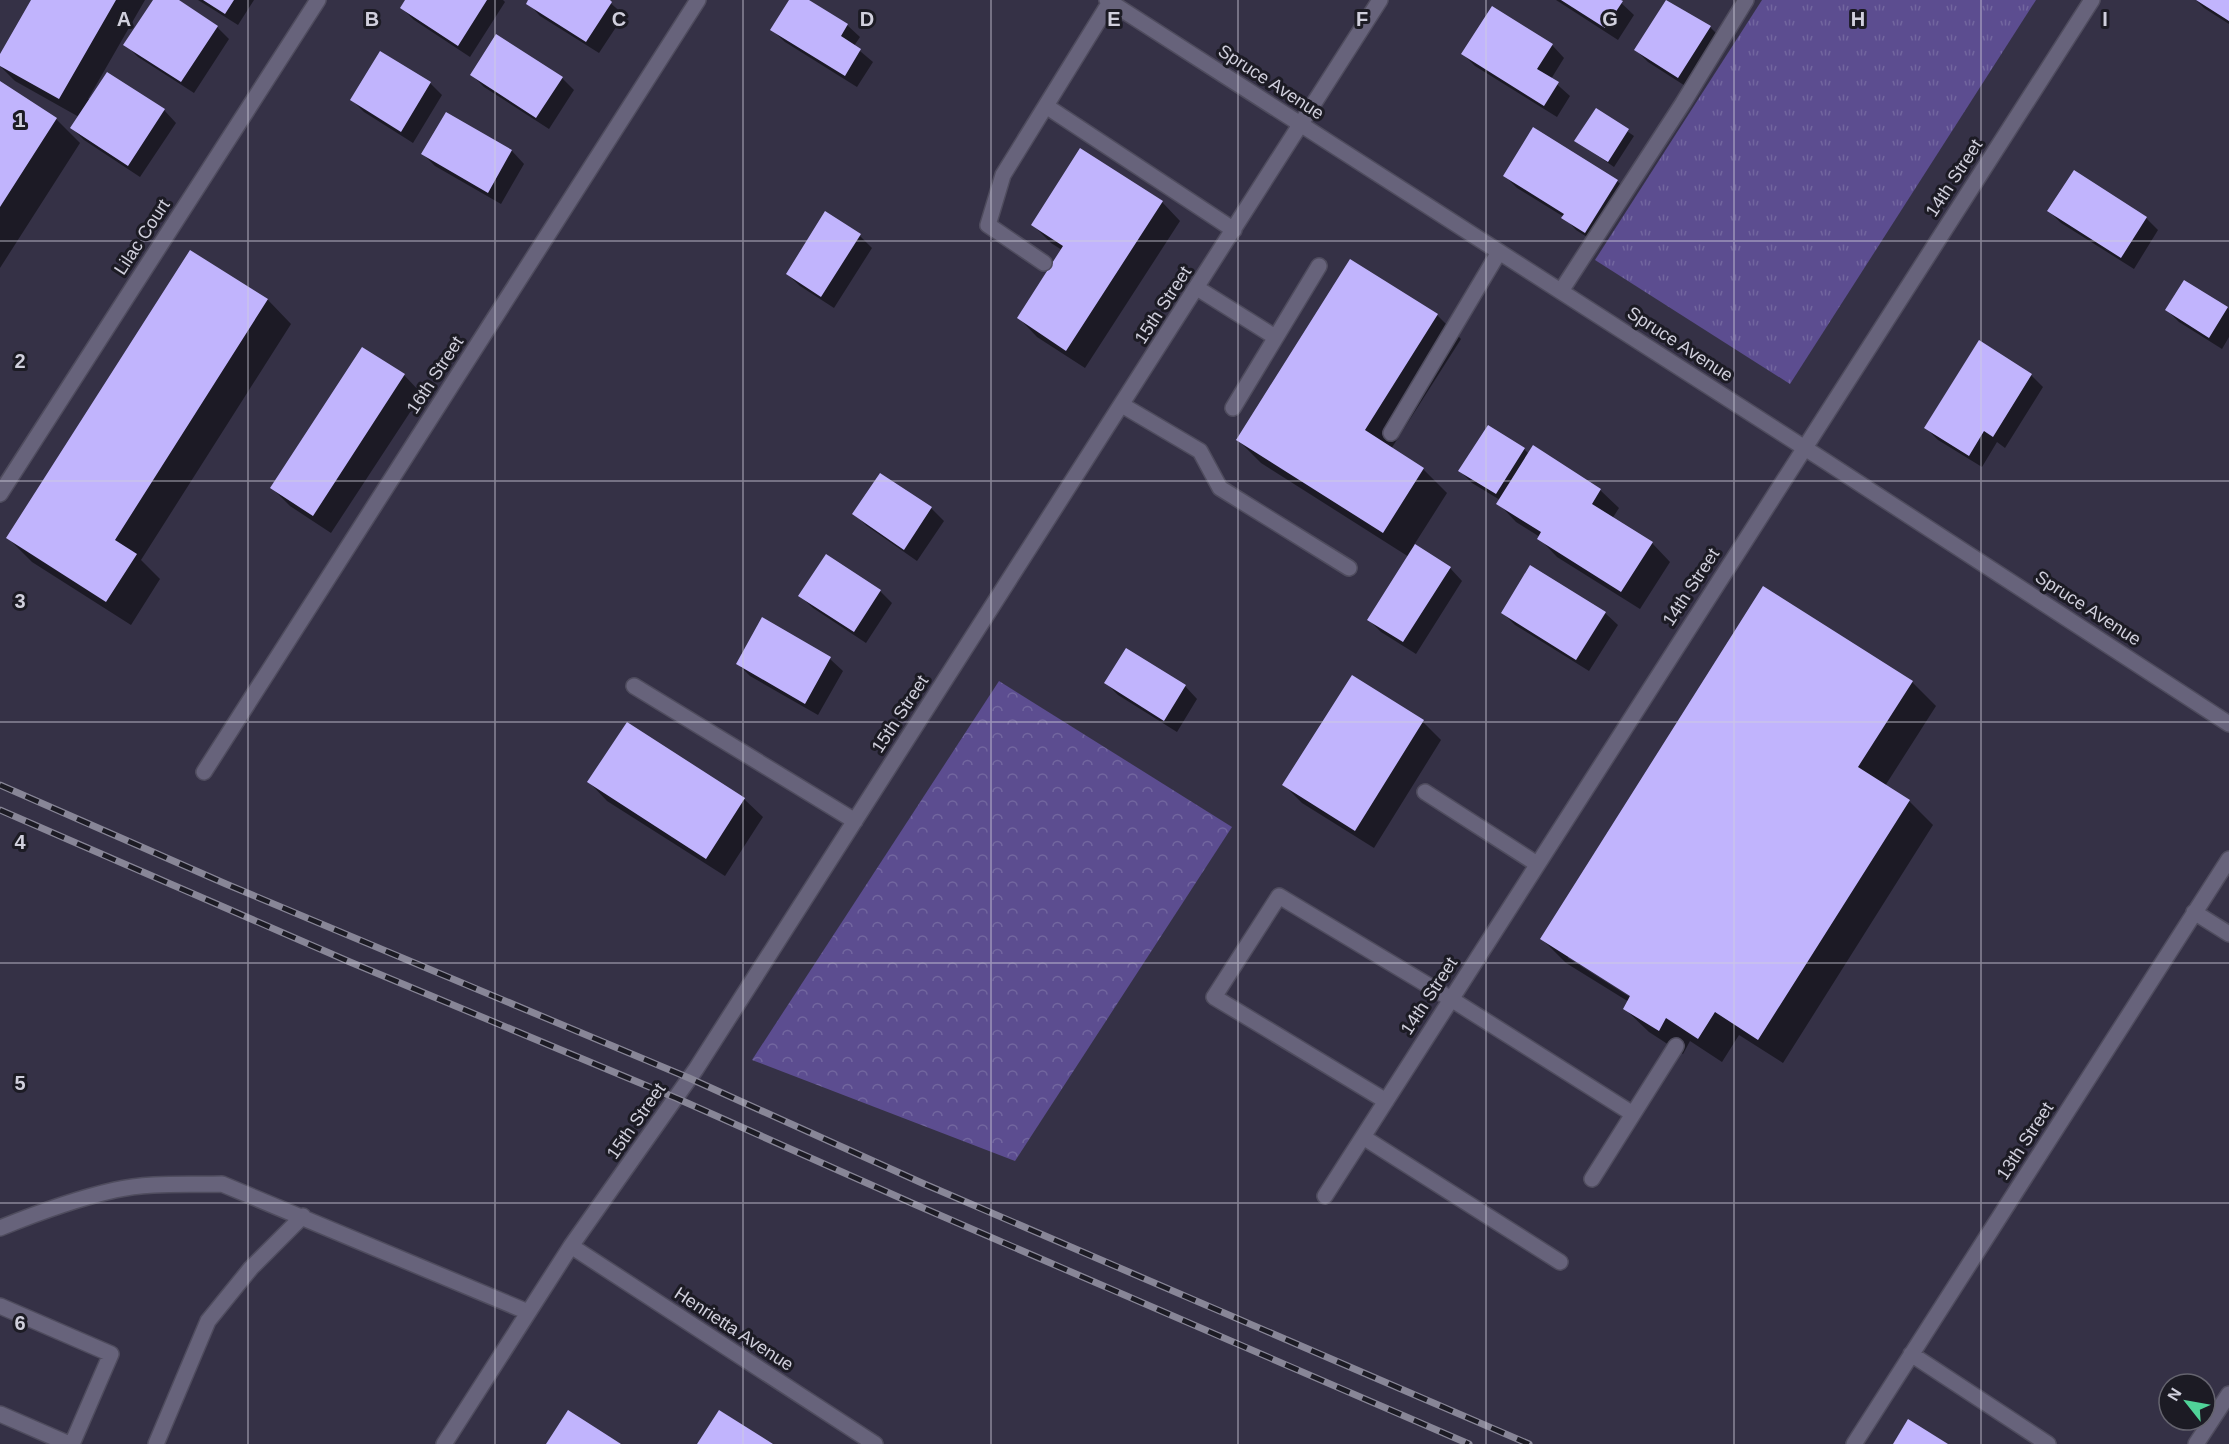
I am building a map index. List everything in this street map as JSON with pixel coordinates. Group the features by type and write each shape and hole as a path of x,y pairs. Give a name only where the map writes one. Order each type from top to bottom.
{"street":[{"name":"Lilac Court","path":"0,494 318,0"},
{"name":"16th Street","path":"204,772 698,0"},
{"name":"15th Street","path":"444,1444 571,1246 676,1098 1302,125 1380,0"},
{"path":"1561,291 1683,103 1746,0"},
{"name":"14th Street","path":"1325,1196 2092,0"},
{"name":"Spruce Avenue","path":"1108,1 1804,447 2229,724"},
{"path":"1044,263 988,225 1003,175 1108,1"},
{"path":"1046,106 1234,230"},
{"path":"1391,433 1499,252"},
{"path":"1233,408 1319,266"},
{"path":"1197,288 1275,337"},
{"path":"1122,405 1200,451 1220,488 1349,568"},
{"path":"634,687 855,821"},
{"path":"1425,792 1537,864"},
{"name":"13th Street","path":"1854,1444 2229,859"},
{"path":"1386,1101 1214,997 1279,896 1450,999 1633,1114"},
{"path":"2194,912 2229,934"},
{"path":"1592,1179 1676,1046"},
{"path":"1363,1137 1560,1262"},
{"path":"0,1228 46,1210 117,1189 222,1184 528,1312"},
{"path":"156,1444 208,1322 251,1268 303,1216"},
{"name":"Henrietta Avenue","path":"571,1246 875,1444"},
{"path":"0,1306 111,1354 70,1444 0,1414"},
{"path":"1911,1354 2049,1444"},
{"path":"2196,1444 2229,1394"}],"green space":[{"path":"1762,0 2036,0 1790,384 1595,260"},
{"path":"999,681 1232,827 1015,1161 752,1060"}],"building":[{"path":"31,0 116,0 59,99 0,66 0,54"},
{"path":"153,0 179,0 218,26 181,82 123,45"},
{"path":"203,0 234,0 225,14"},
{"path":"405,0 487,0 458,46 400,8"},
{"path":"528,0 610,0 612,2 586,42 526,4"},
{"path":"789,0 809,0 848,24 841,36 861,49 845,76 770,30"},
{"path":"1561,0 1621,0 1623,1 1605,28"},
{"path":"1666,0 1711,26 1678,78 1634,50"},
{"path":"2196,0 2229,0 2229,21"},
{"path":"1492,6 1553,44 1537,69 1559,82 1544,106 1461,54"},
{"path":"496,34 563,77 536,118 470,75"},
{"path":"380,51 431,82 401,132 350,100"},
{"path":"107,72 165,109 128,166 70,128"},
{"path":"0,81 57,118 0,207"},
{"path":"1596,108 1629,129 1608,162 1574,141"},
{"path":"446,112 512,150 488,193 421,154"},
{"path":"1533,127 1618,180 1585,233 1561,218 1564,214 1503,176"},
{"path":"1080,148 1163,201 1066,351 1017,318 1063,246 1031,225"},
{"path":"2074,170 2147,217 2121,258 2047,211"},
{"path":"825,211 861,234 821,297 786,274"},
{"path":"190,250 268,299 115,540 137,554 106,602 6,538"},
{"path":"1350,259 1438,314 1365,430 1424,468 1383,533 1236,440"},
{"path":"2184,280 2228,307 2209,338 2165,310"},
{"path":"1979,340 2032,374 1993,437 1984,431 1969,456 1924,428"},
{"path":"362,347 405,374 313,516 270,488"},
{"path":"1488,425 1525,448 1496,494 1458,471"},
{"path":"1533,445 1601,489 1592,504 1653,542 1621,592 1537,539 1541,532 1496,504"},
{"path":"880,473 932,507 904,550 852,514"},
{"path":"1415,544 1451,567 1403,642 1367,620"},
{"path":"826,554 881,590 854,632 798,596"},
{"path":"1530,565 1606,612 1576,660 1501,613"},
{"path":"1763,586 1913,681 1858,767 1910,800 1758,1040 1715,1012 1698,1039 1666,1018 1659,1031 1623,1009 1630,996 1540,939"},
{"path":"762,617 831,657 805,704 736,664"},
{"path":"1126,648 1186,685 1164,721 1104,683"},
{"path":"1352,675 1424,720 1355,831 1282,785"},
{"path":"627,722 745,798 706,859 587,782"},
{"path":"568,1410 621,1444 546,1444"},
{"path":"719,1410 773,1444 697,1444"},
{"path":"1908,1419 1948,1444 1893,1444"}],"railway":[{"path":"0,785 226,884 689,1078 922,1183 1529,1444"},
{"path":"0,810 350,962 676,1098 914,1204 1469,1444"}]}
